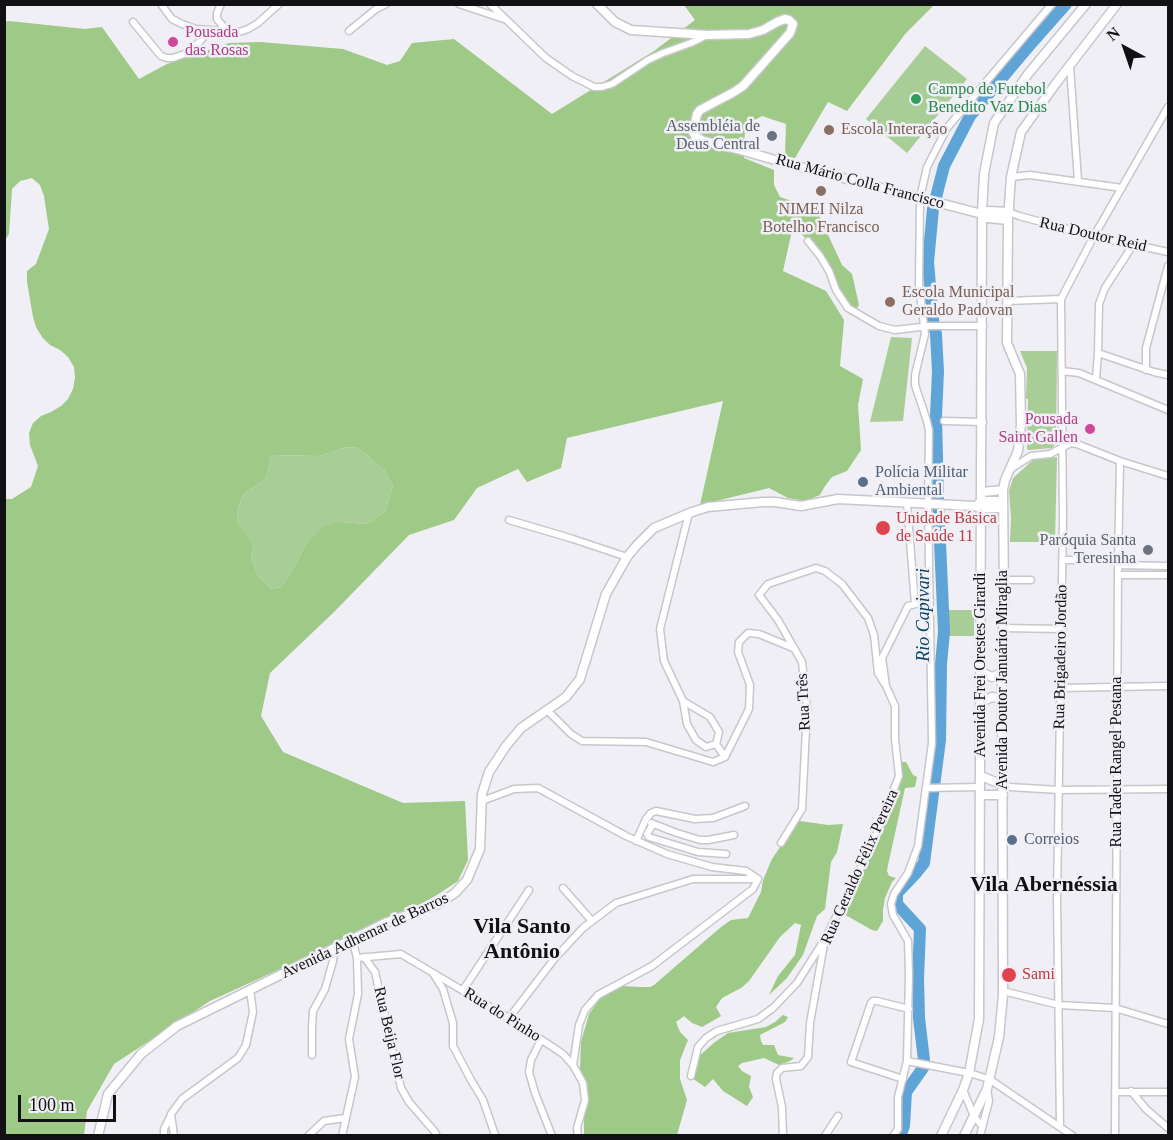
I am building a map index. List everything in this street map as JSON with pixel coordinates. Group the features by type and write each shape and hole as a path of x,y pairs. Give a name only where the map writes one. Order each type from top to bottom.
{"main road":[{"path":"597,4 615,22 631,30 708,35"},
{"name":"Avenida Frei Orestes Girardi","path":"940,1136 969,1073 979,1019 980,502 983,422 982,214 984,174 994,123 1028,74 1086,4"},
{"name":"Avenida Doutor Januário Miraglia","path":"963,1136 987,1089 999,1037 1003,991 1003,490 1018,451 1021,425 1020,374 1007,343 1008,216 1011,177 1021,132 1117,4"},
{"name":"Rua Mário Colla Francisco","path":"708,35 749,34 785,19 793,24 790,33 743,86 696,114 693,132 703,141 737,148 789,164 982,214 988,218 1008,216"},
{"path":"980,502 1003,490"},
{"name":"Avenida Adhemar de Barros","path":"98,1136 108,1094 141,1054 177,1026 385,923 438,904 455,894 467,880 480,849 482,794 489,772 521,728 566,697 580,679 606,594 627,557 654,528 708,507 763,502 801,506 838,499 931,505 980,502"},
{"path":"980,502 1003,504"},
{"path":"981,672 992,677 1002,673"},
{"path":"981,702 992,697 1002,701"},
{"path":"981,776 1003,785"},
{"path":"981,791 1003,795"}],"street":[{"path":"161,4 172,19 182,24 210,30 239,32 248,29 267,16 279,4"},
{"path":"221,4 217,19 227,31"},
{"path":"349,31 376,9 386,4"},
{"path":"459,4 508,20"},
{"path":"490,4 546,58 572,76 594,87 612,84 663,52 708,35"},
{"path":"893,1136 898,1129 898,1097 908,1061 909,975 908,941 893,915 891,904 894,894 908,873 918,846 932,743 929,430 915,385 915,375 927,326 919,285 927,167 947,128 1052,4"},
{"path":"133,22 160,56 167,58 190,52 210,30"},
{"path":"1070,65 1078,182"},
{"name":"Rua Brigadeiro Jordão","path":"1060,1126 1057,898 1062,628 1061,299 1094,236 1166,118 1168,107"},
{"path":"1011,177 1030,175 1122,188"},
{"name":"Rua Doutor Reid","path":"1008,216 1018,216 1168,252"},
{"path":"808,241 829,271 836,290 848,309 879,326 895,330 927,326 983,326"},
{"path":"1096,380 1099,304 1105,288 1133,245"},
{"path":"1146,370 1146,348 1168,266"},
{"path":"1007,301 1061,299"},
{"path":"1098,353 1146,370 1168,375"},
{"path":"1062,371 1096,380 1168,410"},
{"path":"945,422 983,422"},
{"path":"1009,470 1031,456 1050,454 1071,443 1168,476"},
{"name":"Rua Tadeu Rangel Pestana","path":"1114,1136 1120,461"},
{"path":"906,503 915,604 930,600"},
{"path":"689,513 660,629 664,661 683,701 687,724 696,740 706,747 716,744"},
{"path":"509,520 570,537 627,557"},
{"path":"1062,560 1168,566"},
{"name":"Rua Três","path":"782,843 802,809 807,709 802,662 778,620 759,595 768,584 816,568 825,571 842,584 868,618 874,635 878,673 886,686"},
{"path":"1118,575 1168,575"},
{"path":"1004,580 1031,580"},
{"name":"Rua Geraldo Félix Pereira","path":"783,1136 777,1073 782,1068 801,1066 808,1057 810,1023 825,939 872,845 899,776 895,739 895,706 886,686 882,658 908,606 915,604"},
{"path":"1003,628 1062,628"},
{"path":"547,710 571,734 582,741 646,742 713,762 725,757 749,709 750,685 738,652 739,642 748,633 759,634 794,648"},
{"path":"1060,688 1168,686"},
{"path":"683,701 710,717 719,732 716,744 725,757"},
{"path":"1003,785 1059,790 1168,789"},
{"path":"482,801 514,789 538,788 626,836 667,854 712,867 746,871 758,879"},
{"path":"927,788 981,791"},
{"path":"636,841 646,819 656,811 695,819 712,818 745,806"},
{"path":"646,819 653,824 700,840 734,835"},
{"path":"653,824 647,834 649,837 698,852 726,854"},
{"path":"509,1018 555,958 583,928 616,903 693,879 758,879"},
{"path":"573,1065 577,1034 585,1010 598,995 652,966 753,889 758,879"},
{"path":"564,888 592,921"},
{"path":"463,990 529,890"},
{"path":"342,1136 355,1077 349,1039 358,994 361,958 352,939"},
{"path":"692,1076 698,1047 706,1038 717,1031 758,1019 773,1008 797,983 825,939"},
{"path":"312,1055 314,1011 325,989 335,947"},
{"name":"Rua do Pinho","path":"361,958 401,954 509,1018 563,1054 573,1065 582,1083 585,1100 577,1128 578,1136"},
{"name":"Rua Beija Flor","path":"361,958 375,972 401,1088 409,1102 437,1136"},
{"path":"432,972 443,989 453,1023 453,1046 483,1100 496,1136"},
{"path":"164,1136 164,1129 171,1114 182,1099 238,1058 246,1045 253,1011 250,990"},
{"path":"1003,991 1059,1005 1115,1008 1168,1024"},
{"path":"903,1079 851,1062 868,1009 873,1001 909,1009"},
{"path":"541,1040 531,1060 529,1072 552,1136"},
{"path":"908,1061 989,1079 1073,1136"},
{"path":"980,1136 988,1101 987,1089"},
{"path":"963,1090 974,1116 983,1127"},
{"path":"1131,1091 1146,1109 1168,1128"},
{"path":"1115,1092 1168,1092"},
{"path":"171,1114 174,1136"},
{"path":"825,1136 838,1116"},
{"path":"308,1136 324,1121 345,1118"}],"green space":[{"path":"684,5 934,5 906,33 847,111 828,102 795,158 785,156 786,124 762,116 745,125 744,158 774,170 774,185 780,197 816,209 842,265 852,274 859,305 856,310 849,307 819,251 793,226 783,271 826,291 844,320 840,366 863,379 858,405 861,450 847,471 832,477 820,495 806,501 788,498 769,488 700,505 723,401 567,438 561,468 527,482 518,469 477,488 454,520 409,535 270,673 261,716 283,752 403,803 465,801 468,860 458,881 420,905 210,1001 114,1064 87,1111 84,1135 5,1135 5,499 12,499 31,487 38,466 30,445 29,433 33,423 41,416 61,406 68,399 75,378 74,367 68,357 42,337 33,317 27,271 36,264 49,229 44,196 40,185 32,178 20,181 12,189 9,234 5,240 5,22 85,29 102,27 139,79 167,64 229,43 260,42 343,49 387,65 400,61 412,43 454,39 552,114 654,51 695,20","holes":["347,447 359,448 385,471 393,485 385,512 367,524 339,522 322,528 307,543 281,587 271,589 258,576 251,558 254,545 238,523 237,511 243,495 266,478 271,455 320,456"]},
{"name":"Campo de Futebol Benedito Vaz Dias","path":"925,46 967,79 907,153 866,119"},
{"path":"891,337 912,338 903,421 870,422"},
{"path":"1020,351 1057,351 1056,443 1052,448 1028,450 1027,448 1027,368"},
{"path":"347,447 359,448 385,471 393,485 385,512 367,524 339,522 307,543 281,587 271,589 258,576 251,558 254,545 238,523 237,511 243,495 266,478 271,455 320,456"},
{"path":"1057,457 1055,542 1010,542 1009,491 1013,478 1033,460"},
{"path":"947,610 974,610 974,636 948,636"},
{"path":"898,762 906,762 913,775 917,777 915,787 905,788 887,871 889,876 896,878 885,898 883,921 877,931 842,913 850,901 847,896 896,791 902,769"},
{"path":"800,821 828,825 843,824 837,852 831,862 825,909 817,916 803,955 787,978 769,995 778,976 795,955 801,925 795,923 780,937 749,981 722,998 716,1007 721,1016 702,1027 692,1023 684,1016 676,1022 680,1032 688,1040 680,1060 680,1079 687,1100 677,1135 584,1135 584,1117 588,1102 587,1087 580,1069 581,1042 589,1014 601,997 611,990 621,986 650,987 654,985 721,927 731,920 748,918 761,892 763,880 772,859"},
{"path":"783,1015 788,1017 785,1022 760,1035 761,1041 763,1045 774,1045 778,1055 794,1058 779,1065 764,1058 738,1066 751,1076 749,1087 753,1097 747,1106 723,1091 713,1079 705,1087 692,1078 689,1073 691,1063 728,1033 766,1027"}],"waterway":[{"name":"Rio Capivari","path":"900,1136 904,1126 906,1092 923,1068 924,1060 919,1018 920,929 897,904 897,893 924,863 940,740 941,664 944,632 936,416 938,371 928,262 933,209 944,166 970,116 1066,4"}],"place":[{"name":"Pousada das Rosas","path":"173,42"},
{"name":"Campo de Futebol Benedito Vaz Dias","path":"916,99"},
{"name":"Escola Interação","path":"829,130"},
{"name":"Assembléia de Deus Central","path":"772,136"},
{"name":"NIMEI Nilza Botelho Francisco","path":"821,191"},
{"name":"Escola Municipal Geraldo Padovan","path":"890,302"},
{"name":"Pousada Saint Gallen","path":"1090,429"},
{"name":"Polícia Militar Ambiental","path":"863,482"},
{"name":"Unidade Básica de Saúde 11","path":"883,528"},
{"name":"Paróquia Santa Teresinha","path":"1148,550"},
{"name":"Correios","path":"1012,840"},
{"name":"Sami","path":"1009,975"}],"district":[{"name":"Vila Abernéssia","path":"1044,885"},
{"name":"Vila Santo Antônio","path":"522,940"}]}
